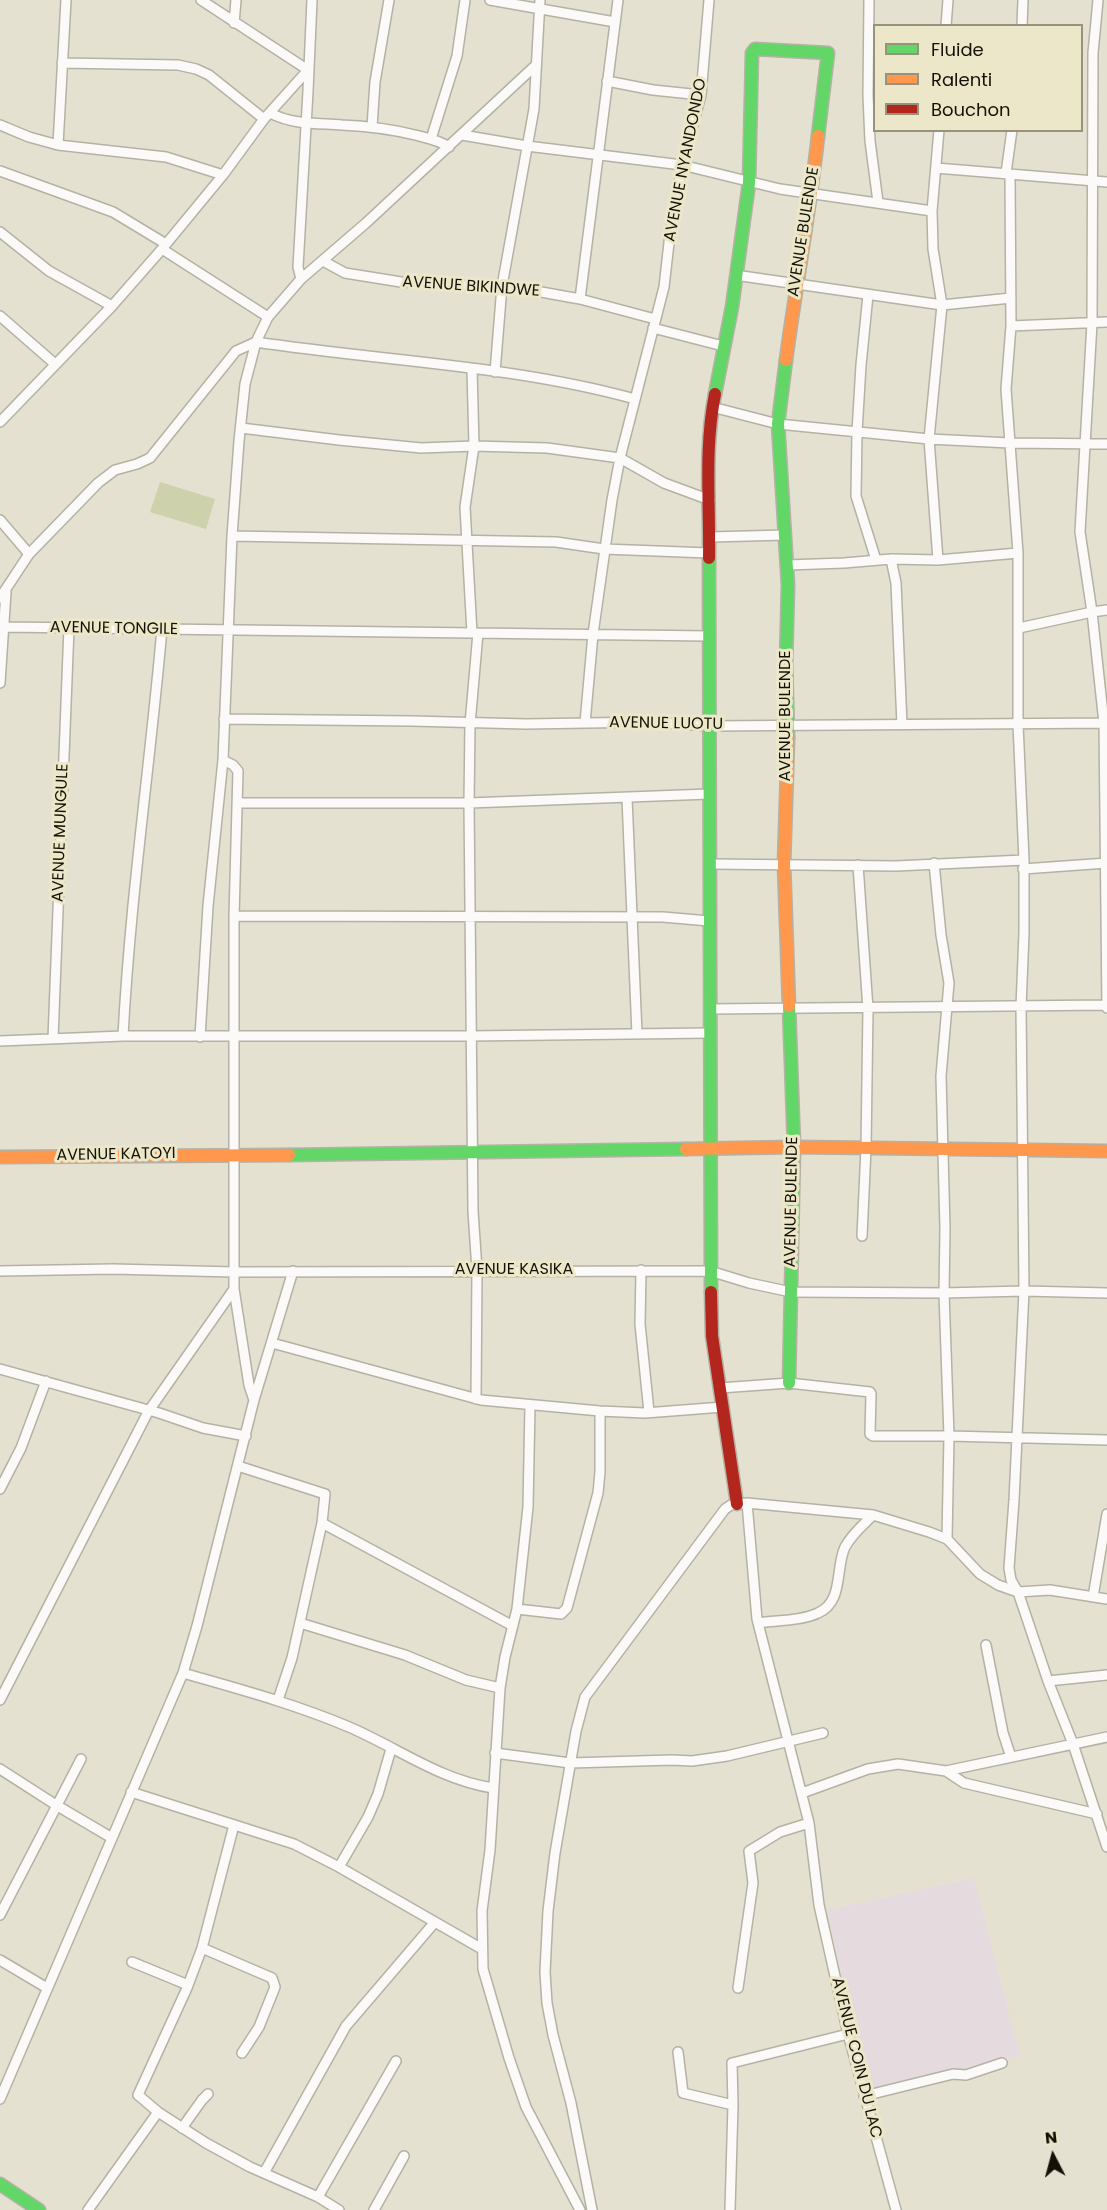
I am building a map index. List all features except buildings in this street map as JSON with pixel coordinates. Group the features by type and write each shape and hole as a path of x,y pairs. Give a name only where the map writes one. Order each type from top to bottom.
{"main road":[{"name":"AVENUE BULENDE","path":"748,183 752,50 777,48 828,52 812,195 796,283 778,424 788,585 786,663 788,724 784,864 794,1148 789,1383"},
{"path":"742,1504 712,1336 708,636 710,500 707,454 712,407 732,307 748,183"},
{"name":"AVENUE KATOYI","path":"0,1157 472,1153 711,1148 1107,1151"},
{"path":"0,2184 39,2210"}],"street":[{"path":"58,146 66,0"},
{"path":"201,0 308,70"},
{"path":"234,23 236,0"},
{"path":"301,279 298,267 312,0"},
{"path":"372,127 375,82 389,0"},
{"path":"431,139 457,56 465,0"},
{"path":"490,0 540,4 615,22"},
{"path":"580,298 618,0"},
{"name":"AVENUE NYANDONDO","path":"585,723 604,549 620,458 664,287 670,234 682,165 701,94 709,0"},
{"path":"869,0 870,141 878,202"},
{"path":"946,24 948,0"},
{"path":"1022,24 1023,0"},
{"path":"710,1009 1107,1006 1106,723 1080,537 1092,323 1093,53 1098,0"},
{"path":"495,372 502,286 534,109 540,4"},
{"path":"62,63 178,65 209,75 267,116 306,124 372,127 431,139 449,147"},
{"path":"200,1037 208,906 223,760 232,536 245,384 256,342 268,317 301,279 449,147 536,64"},
{"path":"0,422 112,306 223,175 267,116 308,70"},
{"path":"607,81 653,90 701,94"},
{"path":"0,126 58,146 166,157 223,175"},
{"path":"938,560 929,439 942,305 933,249 932,211 939,132"},
{"path":"1012,132 1008,174 1011,326 1006,389 1018,553 1018,724 1024,864 1021,1007 1024,1291 1009,1568 1011,1580 1018,1592 1048,1681 1104,1831 1107,1847"},
{"path":"462,135 527,146 682,165 748,183 812,195 932,211"},
{"path":"936,168 1107,182"},
{"path":"0,171 113,212 268,317"},
{"path":"0,232 49,271 112,306"},
{"name":"AVENUE BIKINDWE","path":"323,261 345,273 401,282 502,286 580,298 723,346"},
{"path":"735,275 942,305 1011,298"},
{"path":"868,295 861,365 856,496 876,561"},
{"path":"0,316 56,364"},
{"path":"1011,326 1107,322"},
{"path":"0,683 3,595 29,554 98,483 115,470 150,458 236,351 256,342 495,372 593,387 635,399"},
{"path":"472,369 474,446 465,507 475,633 469,803 472,1153 474,1244 477,1270 476,1399"},
{"path":"0,407 9,413"},
{"path":"712,407 778,424 929,439 1107,444"},
{"path":"241,428 421,448 474,446 547,448 620,458 664,483 710,500"},
{"path":"0,520 29,554"},
{"path":"710,537 785,535"},
{"path":"232,536 556,542 604,549 709,553"},
{"path":"787,565 891,559 938,560 1018,553"},
{"path":"891,559 896,582 902,725"},
{"path":"1019,628 1107,610"},
{"name":"AVENUE MUNGULE","path":"53,1039 69,627"},
{"name":"AVENUE TONGILE","path":"2,628 708,636"},
{"path":"123,1036 129,937 162,629"},
{"name":"AVENUE LUOTU","path":"224,719 412,721 470,724 647,722 709,726 1106,723"},
{"path":"223,760 233,765 238,771 234,916 234,1289 249,1385 254,1400"},
{"path":"238,804 469,803 709,794"},
{"path":"627,798 637,1034"},
{"path":"711,864 896,866 934,863 1106,863"},
{"path":"934,863 940,935 949,983 941,1056 944,1293 949,1436 947,1539"},
{"path":"858,865 868,1009 862,1236"},
{"path":"234,916 663,917 710,921"},
{"path":"0,1041 123,1036 709,1033"},
{"name":"AVENUE KASIKA","path":"0,1271 113,1269 234,1272 292,1270 710,1271 749,1283 791,1292 1107,1293"},
{"path":"0,2099 183,1673 254,1400 292,1270"},
{"path":"641,1270 640,1324 649,1412"},
{"path":"0,1701 148,1412 234,1289"},
{"path":"272,1343 476,1399 600,1411 649,1412 723,1407"},
{"path":"0,1369 148,1412 159,1413 203,1428 246,1436"},
{"path":"0,1489 21,1448 46,1381"},
{"path":"720,1388 789,1383 871,1392 870,1434 873,1437 949,1436 1107,1440"},
{"path":"530,1405 528,1499 517,1610 500,1688 490,1850 482,1911 483,1969 526,2107 580,2210"},
{"path":"517,1610 561,1614 567,1608 597,1493 600,1472 600,1411"},
{"path":"238,1466 323,1492 325,1497 322,1522 292,1658 278,1700"},
{"path":"592,2210 571,2103 553,2035 545,1972 549,1904 579,1714 585,1697 658,1602 725,1509 742,1504 873,1515 947,1539 988,1580 1018,1592 1050,1590 1107,1599"},
{"name":"AVENUE COIN DU LAC","path":"742,1504 758,1623 809,1822 819,1905 848,2034 896,2210"},
{"path":"1093,1597 1107,1514"},
{"path":"758,1623 816,1614 828,1606 835,1598 842,1555 847,1544 873,1515"},
{"path":"322,1522 513,1626"},
{"path":"300,1623 405,1655 466,1680 500,1688"},
{"path":"986,1645 1011,1757"},
{"path":"183,1673 278,1700 350,1728 447,1776 472,1785 493,1788"},
{"path":"1048,1681 1107,1676"},
{"path":"495,1753 570,1763 692,1761 727,1756 823,1733"},
{"path":"802,1793 868,1769 898,1764 946,1771 1107,1737"},
{"path":"339,1868 368,1817 378,1794 391,1749"},
{"path":"0,1915 81,1759"},
{"path":"0,1769 112,1838"},
{"path":"946,1771 964,1783 1097,1814"},
{"path":"131,1792 294,1844 482,1949"},
{"path":"738,1988 753,1883 749,1851 780,1832 809,1822"},
{"path":"234,1825 202,1948 188,1985 138,2092 139,2097 206,2143 264,2173 318,2197 339,2210"},
{"path":"264,2173 346,2025 435,1922"},
{"path":"202,1948 275,1981 275,1987 259,2027 242,2053"},
{"path":"0,1960 47,1988"},
{"path":"132,1962 188,1985"},
{"path":"730,2210 732,2063 848,2034"},
{"path":"678,2052 683,2092 733,2105"},
{"path":"318,2197 396,2061"},
{"path":"864,2096 953,2074 966,2075 1002,2063"},
{"path":"182,2128 208,2094"},
{"path":"88,2210 158,2112"},
{"path":"374,2210 404,2156"}],"shaded area":[{"path":"974,1878 1020,2055 868,2091 827,1910"}],"green space":[{"path":"160,482 215,499 206,529 150,512"}],"traffic: fast":[{"path":"715,394 732,307 749,183 752,53 755,49 828,53 818,136"},
{"path":"786,360 778,424 788,585 786,663 788,738"},
{"path":"709,558 711,1292"},
{"path":"789,1006 794,1147 789,1383"},
{"path":"289,1155 686,1149"},
{"path":"0,2184 39,2210"}],"traffic: slow":[{"path":"786,360 818,136"},
{"path":"788,738 784,864 789,1006"},
{"path":"686,1149 794,1147 1107,1151"},
{"path":"0,1157 289,1155"}],"traffic: jam":[{"path":"709,558 709,456 715,394"},
{"path":"711,1292 712,1336 737,1504"}]}
